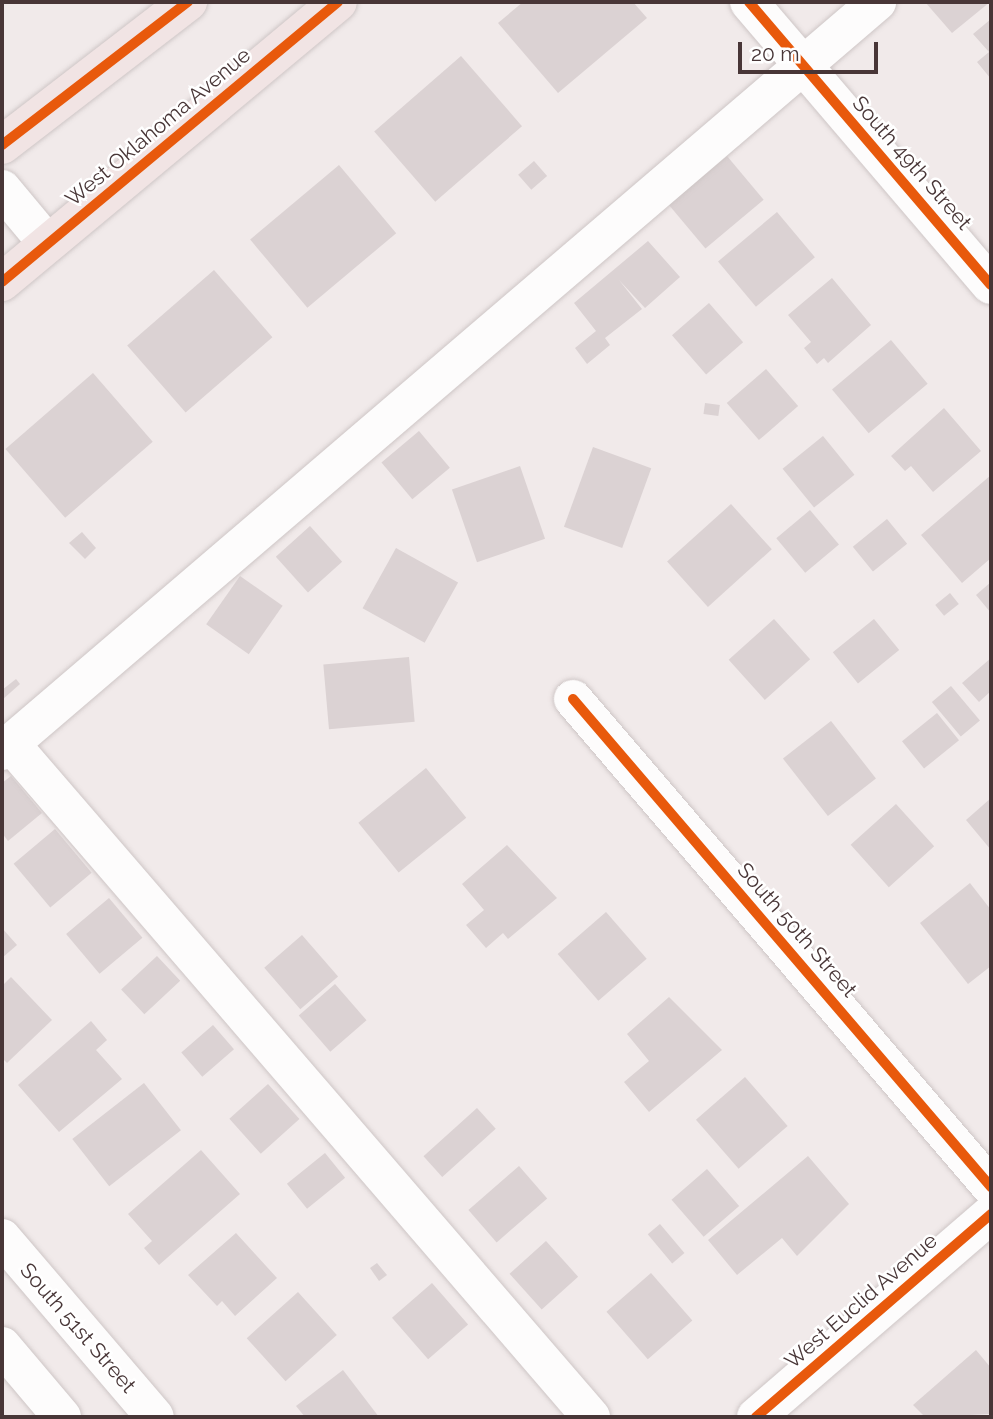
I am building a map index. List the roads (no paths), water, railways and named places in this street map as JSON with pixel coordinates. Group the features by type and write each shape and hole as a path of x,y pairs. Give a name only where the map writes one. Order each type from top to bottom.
{"main road":[{"path":"2,145 188,2"},
{"name":"West Oklahoma Avenue","path":"2,282 338,2"}],"street":[{"name":"South 49th Street","path":"749,2 991,285"},
{"path":"591,1417 6,747 877,2"},
{"path":"2,189 47,243"},
{"name":"South 50th Street","path":"573,699 991,1187"},
{"name":"West Euclid Avenue","path":"756,1417 991,1214"},
{"name":"South 51st Street","path":"2,1238 155,1417"},
{"path":"2,1346 62,1417"}]}
